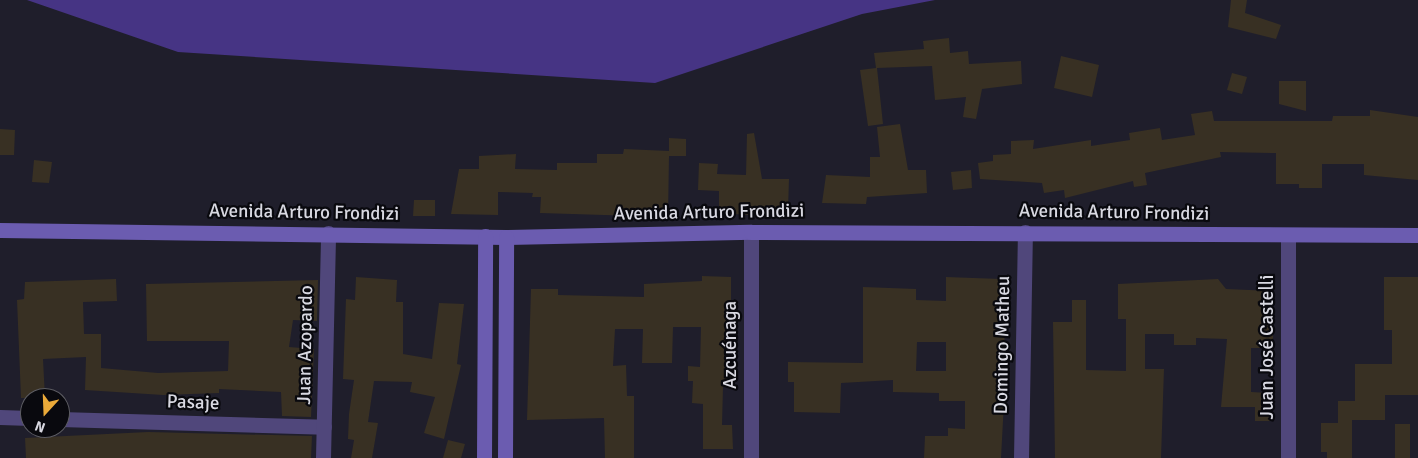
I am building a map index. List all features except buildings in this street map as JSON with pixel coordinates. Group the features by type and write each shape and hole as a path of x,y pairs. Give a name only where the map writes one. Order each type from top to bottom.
{"main road":[{"name":"Avenida Arturo Frondizi","path":"0,230 506,237 751,232 1418,235"},
{"path":"484,458 485,236"},
{"path":"505,458 506,237"}],"street":[{"name":"Azcuénaga","path":"751,232 751,458"},
{"name":"Domingo Matheu","path":"1021,458 1025,232"},
{"name":"Juan Azopardo","path":"323,458 328,234"},
{"name":"Juan José Castelli","path":"1288,235 1288,458"},
{"path":"0,417 20,418"},
{"name":"Pasaje","path":"70,419 324,427"}],"shaded area":[{"path":"27,0 935,0 862,14 655,83 178,52"}]}
